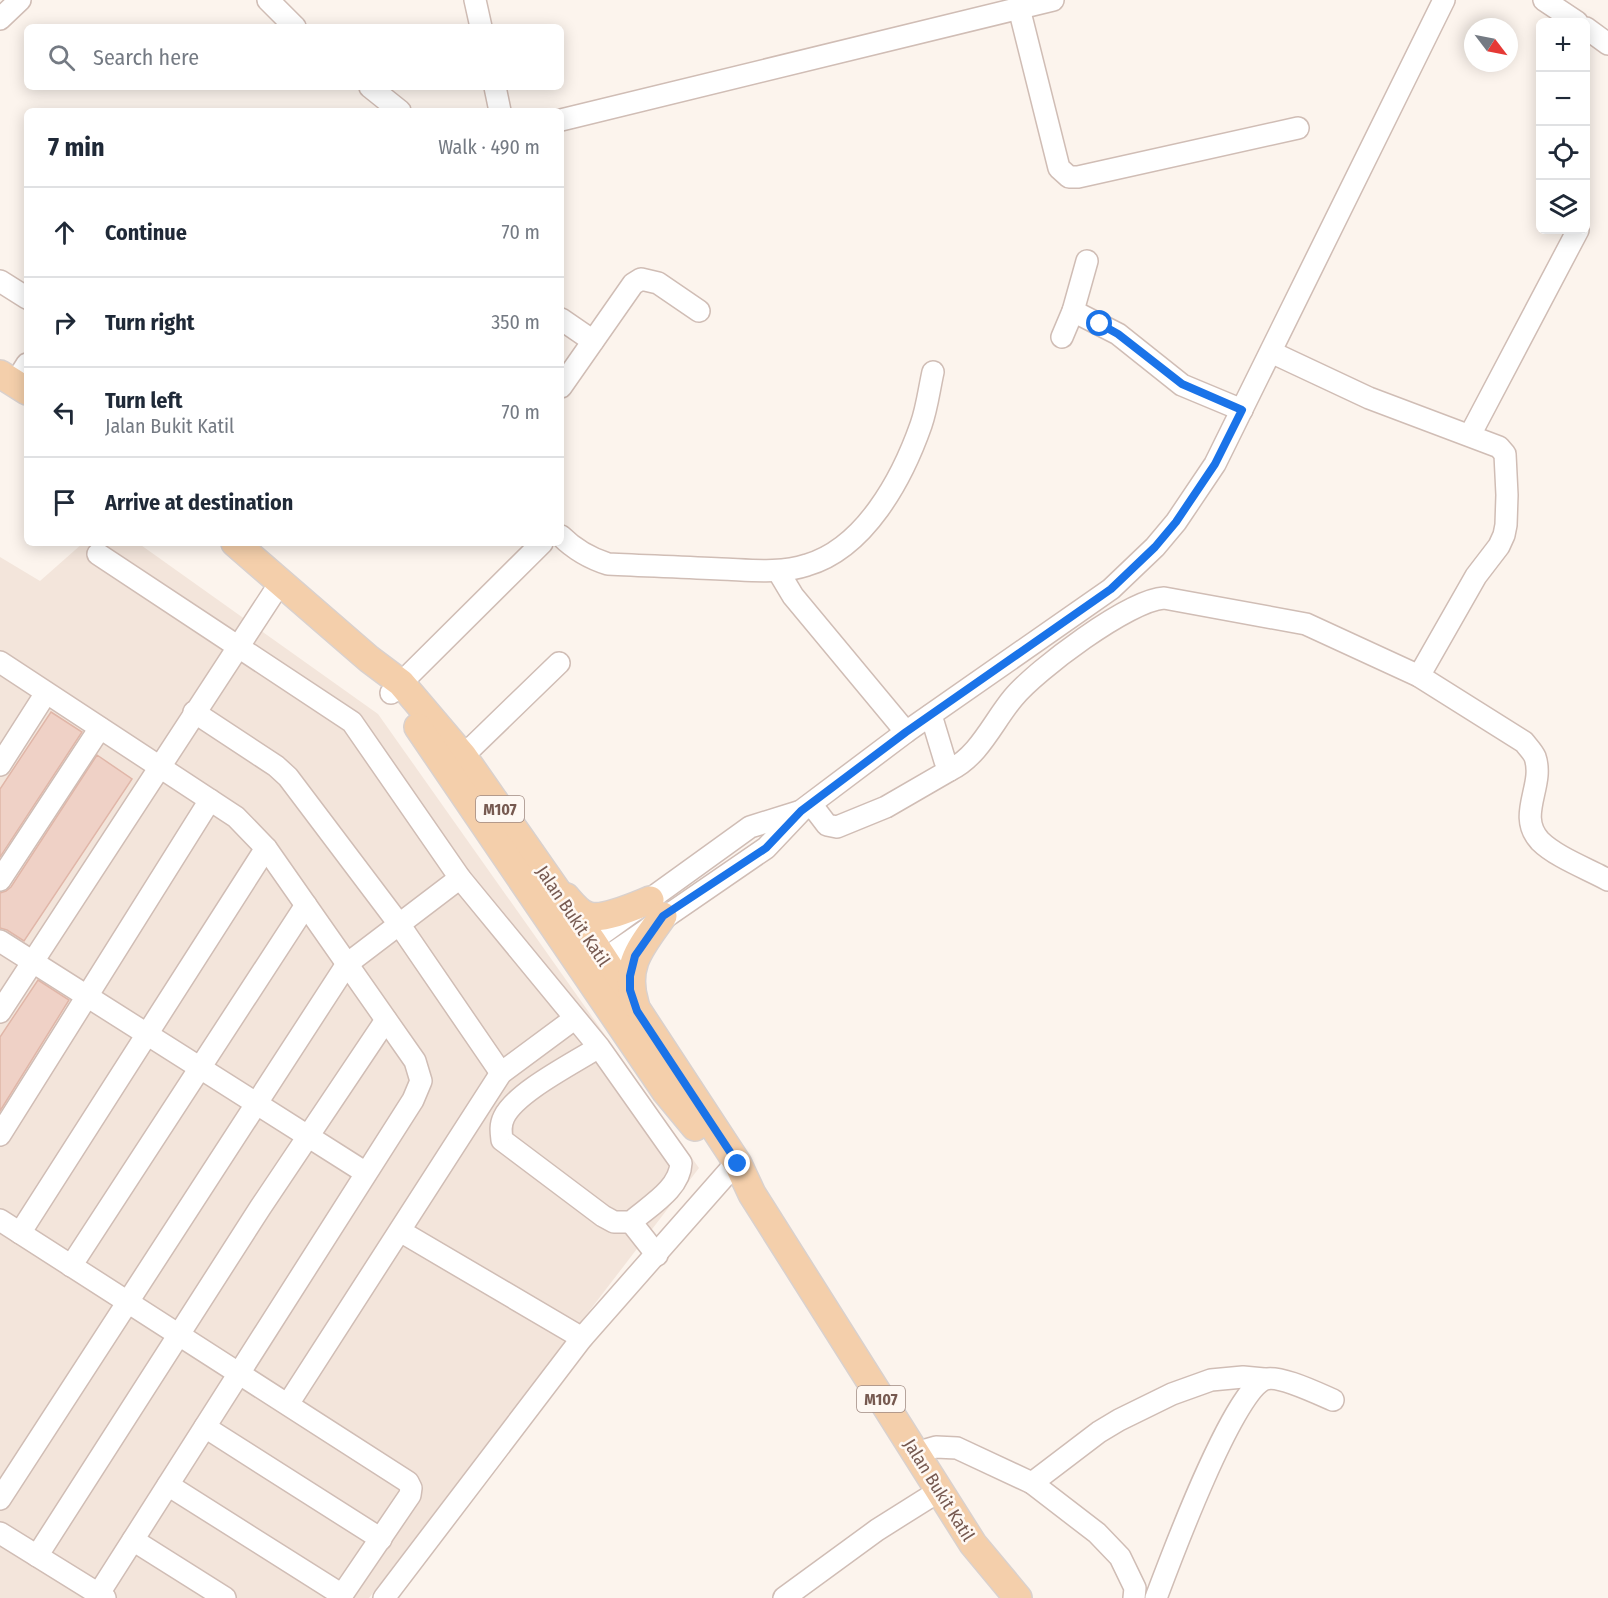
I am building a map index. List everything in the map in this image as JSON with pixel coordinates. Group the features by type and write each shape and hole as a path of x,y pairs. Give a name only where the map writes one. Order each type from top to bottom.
{"main road":[{"name":"Jalan Bukit Katil","path":"238,546 369,659 463,756 637,1011 973,1544 1018,1598"},
{"name":"Jalan Bukit Katil","path":"396,688 422,732 666,1092 734,1167"},
{"path":"540,867 574,906 589,916 656,908"},
{"path":"637,1011 630,990 630,976 635,956 656,908"},
{"path":"554,927 595,952 605,1002"}],"street":[{"path":"0,19 20,0"},
{"path":"268,0 292,24"},
{"path":"476,0 480,24"},
{"path":"564,119 1053,0"},
{"path":"595,952 656,908 766,848 806,808 906,732 1111,589 1169,530 1195,496 1215,464 1444,0"},
{"path":"1544,0 1571,18"},
{"path":"1019,8 1059,168 1069,177 1078,177 1298,128"},
{"path":"1590,31 1608,44"},
{"path":"374,90 396,108"},
{"path":"496,90 499,108"},
{"path":"1470,435 1576,234"},
{"path":"1062,338 1073,311 1087,261"},
{"path":"564,383 633,284 641,279 658,284 699,311"},
{"path":"1,284 24,296"},
{"path":"1073,311 1118,334 1182,384 1242,410"},
{"path":"564,321 593,341"},
{"path":"1271,352 1369,398 1499,447 1505,463 1507,516 1499,546 1476,576 1419,676"},
{"path":"564,539 588,557 608,564 778,571 807,566 835,554 862,529 886,498 907,461 922,423 933,372"},
{"path":"396,688 539,546"},
{"path":"98,554 352,722 460,878 599,1047 681,1163 681,1171 671,1188 631,1222 615,1222 603,1216 502,1140 503,1119 518,1098 599,1047"},
{"path":"778,571 793,596 906,732"},
{"path":"0,1012 280,583"},
{"path":"806,808 827,825 837,827 886,807 950,770 969,758 998,716 1030,680 1083,639 1137,606 1164,598 1306,624 1419,676 1524,742 1535,757 1537,778 1529,811 1530,827 1540,841 1556,852 1608,880"},
{"path":"0,662 236,817 266,848 416,1061 421,1081 413,1100 133,1540 100,1597 0,1533"},
{"path":"463,756 559,663"},
{"path":"0,765 46,693"},
{"path":"194,712 276,766 288,777 399,924 501,1073"},
{"path":"931,715 950,770"},
{"path":"0,880 100,728"},
{"path":"0,1135 210,800"},
{"path":"20,1233 266,848"},
{"path":"0,1499 347,964 460,878"},
{"path":"71,1266 306,905"},
{"path":"0,941 366,1173"},
{"path":"288,1404 501,1073 574,1019"},
{"path":"37,1557 307,1136 386,1020"},
{"path":"384,1598 582,1338 734,1167"},
{"path":"0,1220 408,1482 411,1488 410,1495 341,1596 168,1485"},
{"path":"631,1222 657,1255"},
{"path":"400,1231 582,1338"},
{"path":"1032,1483 1099,1432 1119,1420 1196,1384 1243,1377 1275,1379 1333,1400"},
{"path":"1156,1598 1212,1460 1244,1400 1264,1379"},
{"path":"205,1427 381,1539"},
{"path":"915,1453 936,1447 957,1448 1032,1483 1097,1533 1120,1557 1135,1588 1134,1598"},
{"path":"784,1598 877,1530 939,1491"},
{"path":"133,1540 225,1598"}],"shaded area":[{"path":"80,546 142,546 378,714 699,1168 369,1598 0,1598 0,557 40,581"}],"building":[{"path":"51,712 82,732 0,857 0,789"},
{"path":"97,755 132,779 24,941 0,928 0,893 11,887"},
{"path":"38,980 69,1000 0,1111 0,1037"}],"route":[{"path":"738,1164 637,1011 630,990 630,976 635,956 663,916 766,848 801,811 906,732 1111,589 1155,547 1176,522 1215,464 1242,410 1182,384 1118,334 1100,324"}]}
